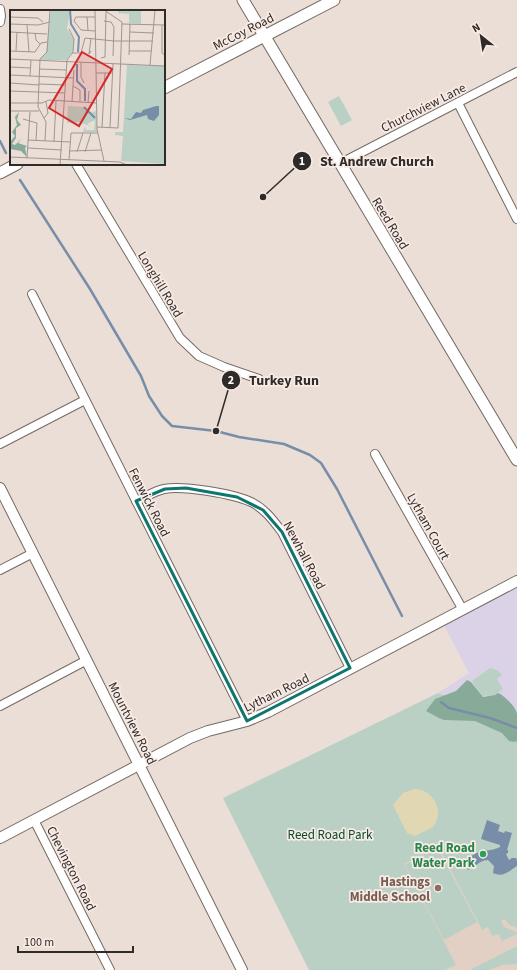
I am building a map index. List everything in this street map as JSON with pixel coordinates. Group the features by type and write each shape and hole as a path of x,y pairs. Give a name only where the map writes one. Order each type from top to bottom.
{"main road":[{"name":"Reed Road","path":"243,0 339,164 517,460"},
{"name":"McCoy Road","path":"165,87 334,0"},
{"path":"0,173 15,165"}],"street":[{"path":"0,9 0,22"},
{"name":"Churchview Lane","path":"339,164 517,72"},
{"path":"458,103 517,219"},
{"name":"Longhill Road","path":"77,165 180,338 199,356 224,367 259,379"},
{"name":"Fenwick Road","path":"32,294 248,721"},
{"path":"0,444 85,400"},
{"name":"Lytham Court","path":"375,454 463,610"},
{"name":"Mountview Road","path":"0,488 140,764 242,970"},
{"name":"Newhall Road","path":"136,501 165,489 186,488 237,497 252,502 263,510 282,532 350,668"},
{"path":"0,570 33,553"},
{"name":"Lytham Road","path":"0,838 190,738 208,731 248,721 268,712 517,581"},
{"path":"0,706 87,660"},
{"name":"Chevington Road","path":"34,820 110,970"}],"highlighted area":[{"path":"186,488 237,497 263,510 282,532 350,668 247,721 136,501 165,489"}],"shaded area":[{"path":"517,580 517,723 438,693 469,673 441,620"},
{"name":"Hastings Middle School","path":"438,846 482,930 517,912 517,970 445,970 455,965 403,864"}],"green space":[{"path":"339,96 352,120 341,126 328,102"},
{"path":"490,668 497,670 502,675 497,679 503,689 495,695 482,696 472,681"},
{"path":"467,680 471,682 483,697 498,693 512,705 517,714 517,741 509,741 502,733 475,721 444,720 426,711 435,699 456,691"},
{"name":"Reed Road Park","path":"438,693 517,723 517,928 510,925 504,919 501,921 504,927 516,932 517,934 502,941 499,934 492,936 488,927 482,930 438,846 404,864 456,965 445,970 309,970 223,798"},
{"path":"437,847 477,922 444,940 405,865"},
{"path":"517,946 517,964 502,965 490,970 470,970"}],"sand":[{"path":"414,789 428,793 434,800 438,810 437,820 433,827 415,836 407,833 393,805 403,793"}],"water":[{"path":"487,820 500,825 498,831 512,833 507,850 508,853 506,854 509,860 516,858 517,866 509,872 500,875 493,873 494,866 488,860 480,862 468,870 467,868 469,866 467,863 468,859 476,853 500,847 500,845 481,839"}],"waterway":[{"path":"0,141 6,153"},
{"path":"20,180 90,289 141,376 149,396 162,416 172,426 216,431 239,437 284,444 310,455 321,463 337,489 402,616"},
{"path":"441,702 449,708 490,718 517,728"}],"place":[{"name":"St. Andrew Church","path":"263,197"},
{"name":"Turkey Run","path":"216,431"},
{"name":"Reed Road Water Park","path":"483,854"},
{"name":"Hastings Middle School","path":"438,888"}]}
